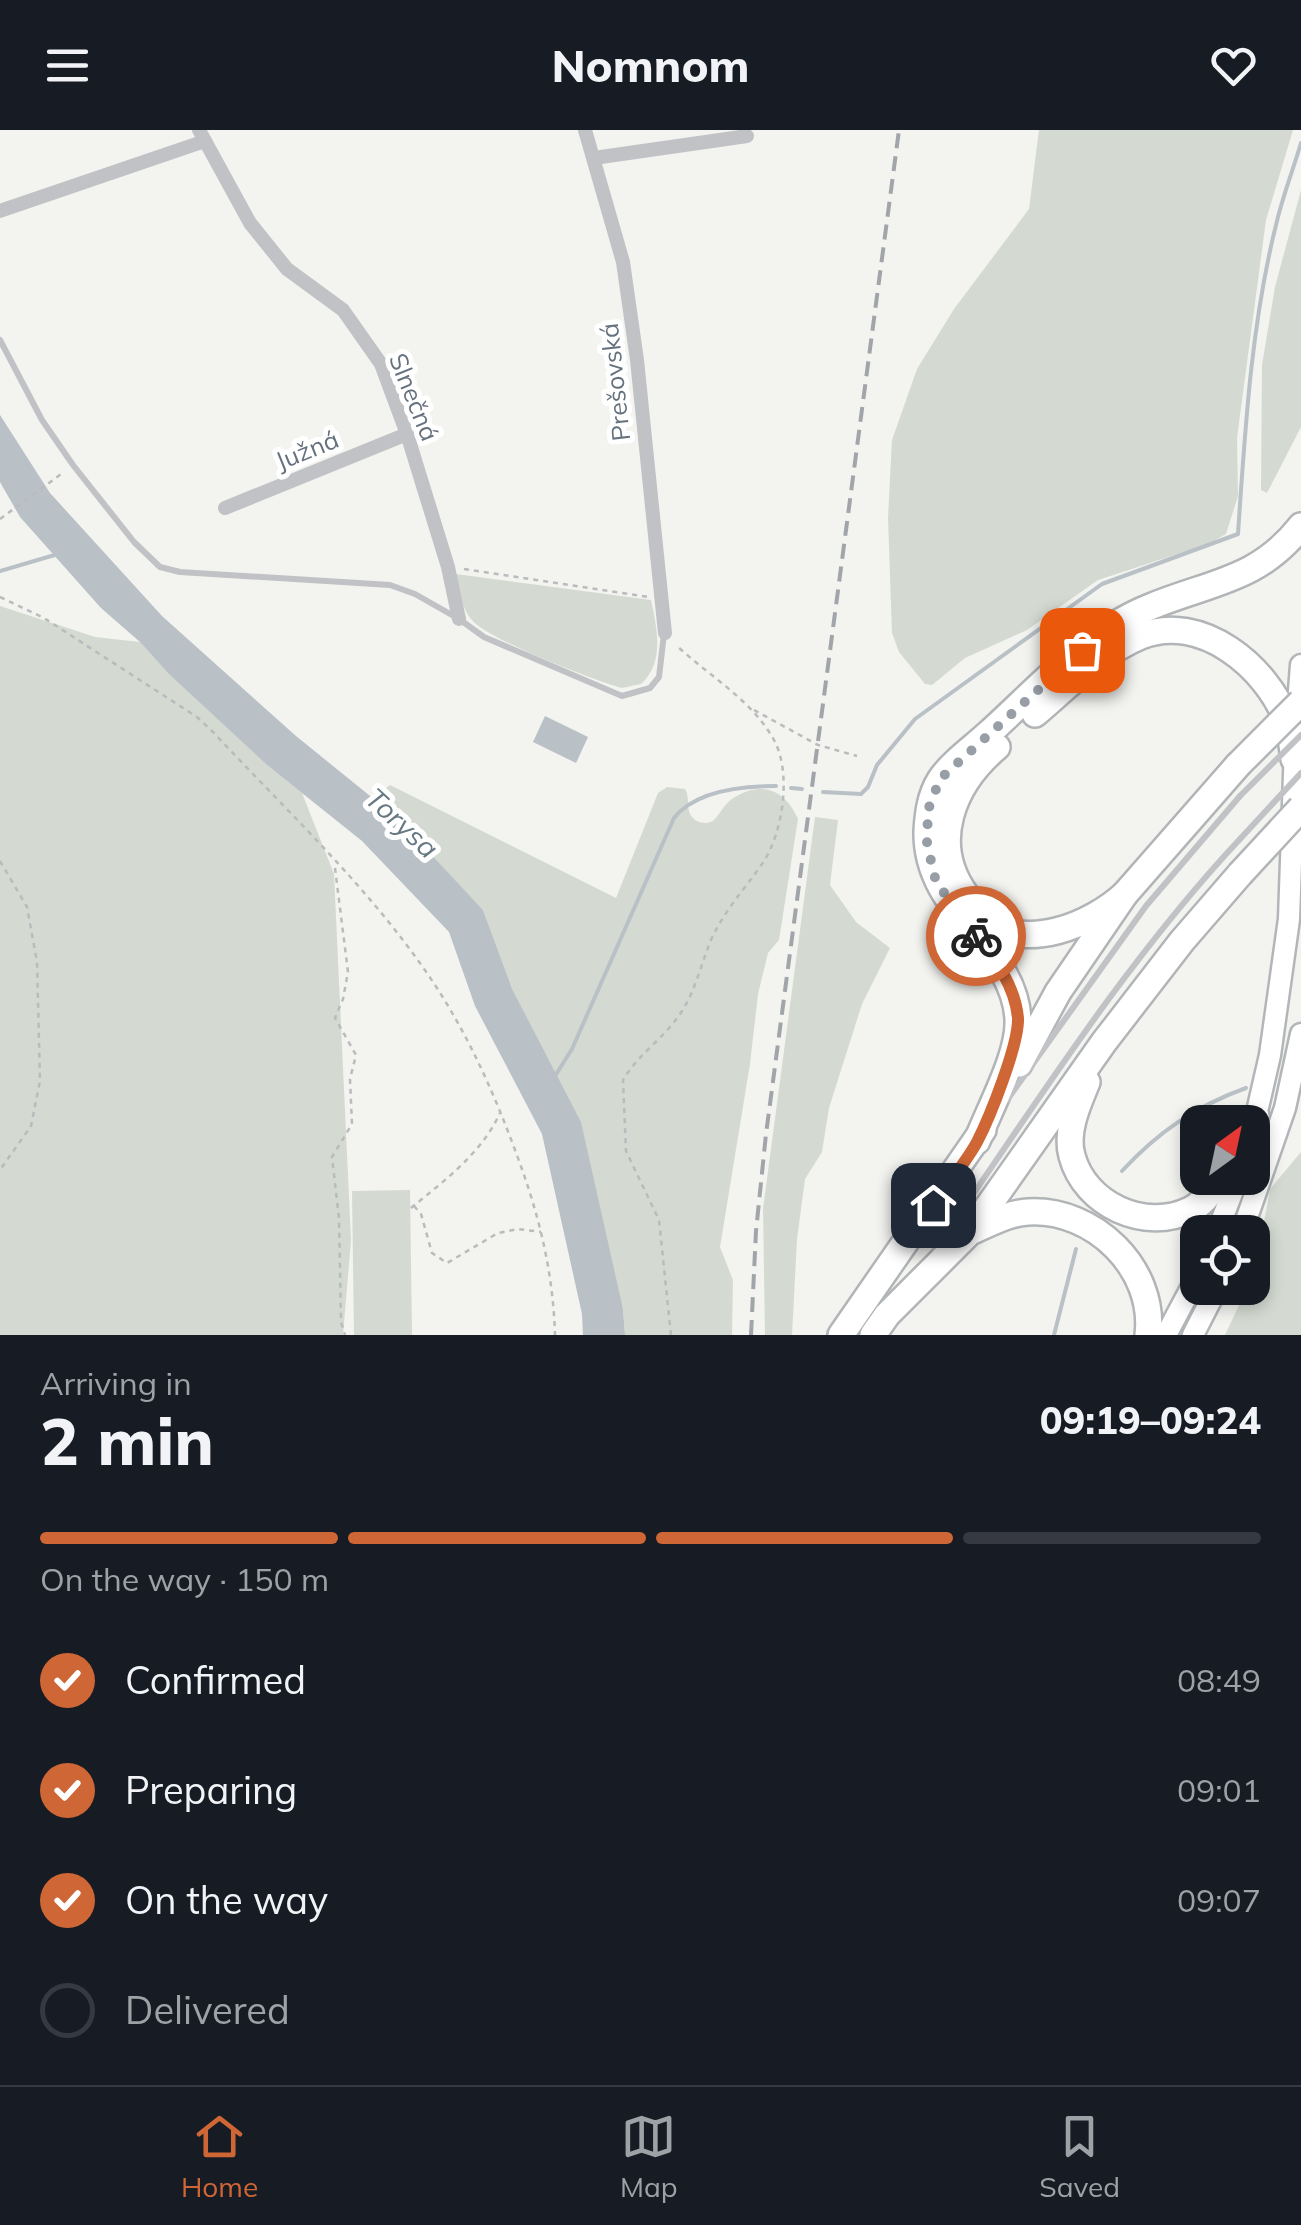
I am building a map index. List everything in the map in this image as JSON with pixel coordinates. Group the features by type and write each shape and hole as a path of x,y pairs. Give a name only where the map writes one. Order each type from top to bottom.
{"highway":[{"path":"977,1141 1016,1043 1018,1018 1012,990 995,959 936,882 927,844 928,810 940,779 1116,623 1150,606 1248,572 1286,546 1301,526"},
{"path":"1125,894 1086,923 1052,933 1012,932 984,920 961,888 946,854 948,819 962,786 986,756 1105,655 1145,634 1187,632 1214,641 1245,658 1268,686 1299,756"},
{"path":"841,1335 977,1141 1058,992 1125,894 1238,766 1301,702"},
{"path":"880,1325 970,1232 1104,1042 1182,940 1301,808"},
{"path":"1104,1042 1078,1103 1070,1141 1072,1158 1090,1186 1120,1211 1139,1218 1172,1216 1201,1204 1208,1195"},
{"path":"970,1232 1015,1213 1034,1212 1053,1214 1092,1229 1123,1253 1143,1284 1148,1335"}],"main road":[{"path":"1258,1105 1270,1056 1288,919 1301,665"},
{"path":"1248,1215 1285,1108 1300,1042"},
{"path":"1166,1335 1182,1305"},
{"path":"1192,1335 1207,1305"}],"street":[{"name":"Prešovská","path":"585,130 623,262 637,360 664,633"},
{"path":"0,211 202,136"},
{"name":"Slnečná","path":"202,136 250,223 286,270 343,310 381,364 448,567 459,619"},
{"path":"594,158 747,136"},
{"name":"Južná","path":"225,508 407,434"}],"lane":[{"path":"0,340 42,420 73,466 134,542 160,566 180,572 390,586 415,594 484,638 622,696 650,688 659,677 664,633"},
{"path":"977,1141 1146,906 1240,796 1299,756"},
{"path":"880,1325 1152,941 1240,839 1299,756"},
{"path":"1285,1108 1301,1075"}],"path":[{"path":"0,518 69,468"},
{"path":"448,567 659,598"},
{"path":"0,598 44,618 197,718 386,918 423,967 457,1022 500,1112 542,1232 550,1270 554,1335"},
{"path":"664,633 754,710 818,744 857,756"},
{"path":"671,1335 659,1220 626,1150 623,1080 682,1011 711,940 733,899 764,862 771,846 783,801 785,767 775,742 754,710"},
{"path":"0,861 27,908 34,944 40,1081 30,1126 0,1170"},
{"path":"335,864 348,972 335,1018 356,1055 350,1079 352,1124 332,1156 339,1218 341,1322 345,1335"},
{"path":"500,1112 490,1135 474,1154 412,1207 421,1214 432,1253 447,1263 498,1233 542,1232"}],"shaded area":[{"path":"1039,130 1293,130 1266,220 1237,438 1238,496 1226,534 1208,544 1098,580 1027,630 965,658 932,685 925,684 899,652 892,633 888,518 892,440 917,369 954,309 1029,209"},
{"path":"1301,190 1301,427 1267,493 1261,490 1262,365 1275,287"},
{"path":"0,415 50,493 162,616 296,736 396,817 483,910 512,989 581,1122 623,1309 625,1335 583,1335 582,1314 542,1134 475,1006 449,932 362,841 267,765 169,674 101,608 20,517 0,482"},
{"path":"456,574 651,600 657,645 654,666 641,684 622,688 496,637 471,619"},
{"path":"0,606 95,637 140,642 267,765 302,793 334,874 351,1240 343,1335 0,1335"},
{"path":"545,716 588,737 576,763 533,742"},
{"path":"390,785 616,898 658,793 667,787 685,789 691,815 703,823 714,820 732,799 755,789 780,795 793,809 798,819 779,940 768,953 758,994 720,1247 733,1280 732,1335 625,1335 623,1308 483,910 380,804 380,793"},
{"path":"815,817 838,820 830,885 856,922 890,948 862,1004 829,1108 822,1152 805,1179 792,1335 765,1335 763,1209"},
{"path":"1301,1152 1301,1335 1225,1335 1239,1305 1270,1305 1270,1215 1265,1215 1270,1189"},
{"path":"410,1190 412,1335 354,1335 352,1191"}],"waterway":[{"path":"823,792 861,794 877,765 915,719 1102,584 1238,534 1260,301 1278,215 1301,143"},
{"path":"0,571 58,554"},
{"path":"555,1076 572,1049 674,818 694,801 707,796 776,786"},
{"path":"791,788 802,789"},
{"path":"1122,1171 1179,1122 1246,1088"},
{"path":"1054,1335 1076,1249"}],"railway":[{"path":"751,1335 766,1134 899,130"}],"way so far":[{"path":"976,936 936,882 927,844 928,810 940,779 1082,650"}],"route":[{"path":"933,1205 977,1141 1016,1043 1018,1018 1012,990 995,959 976,936"}],"water label":[{"name":"Torysa","path":"402,823"}]}
